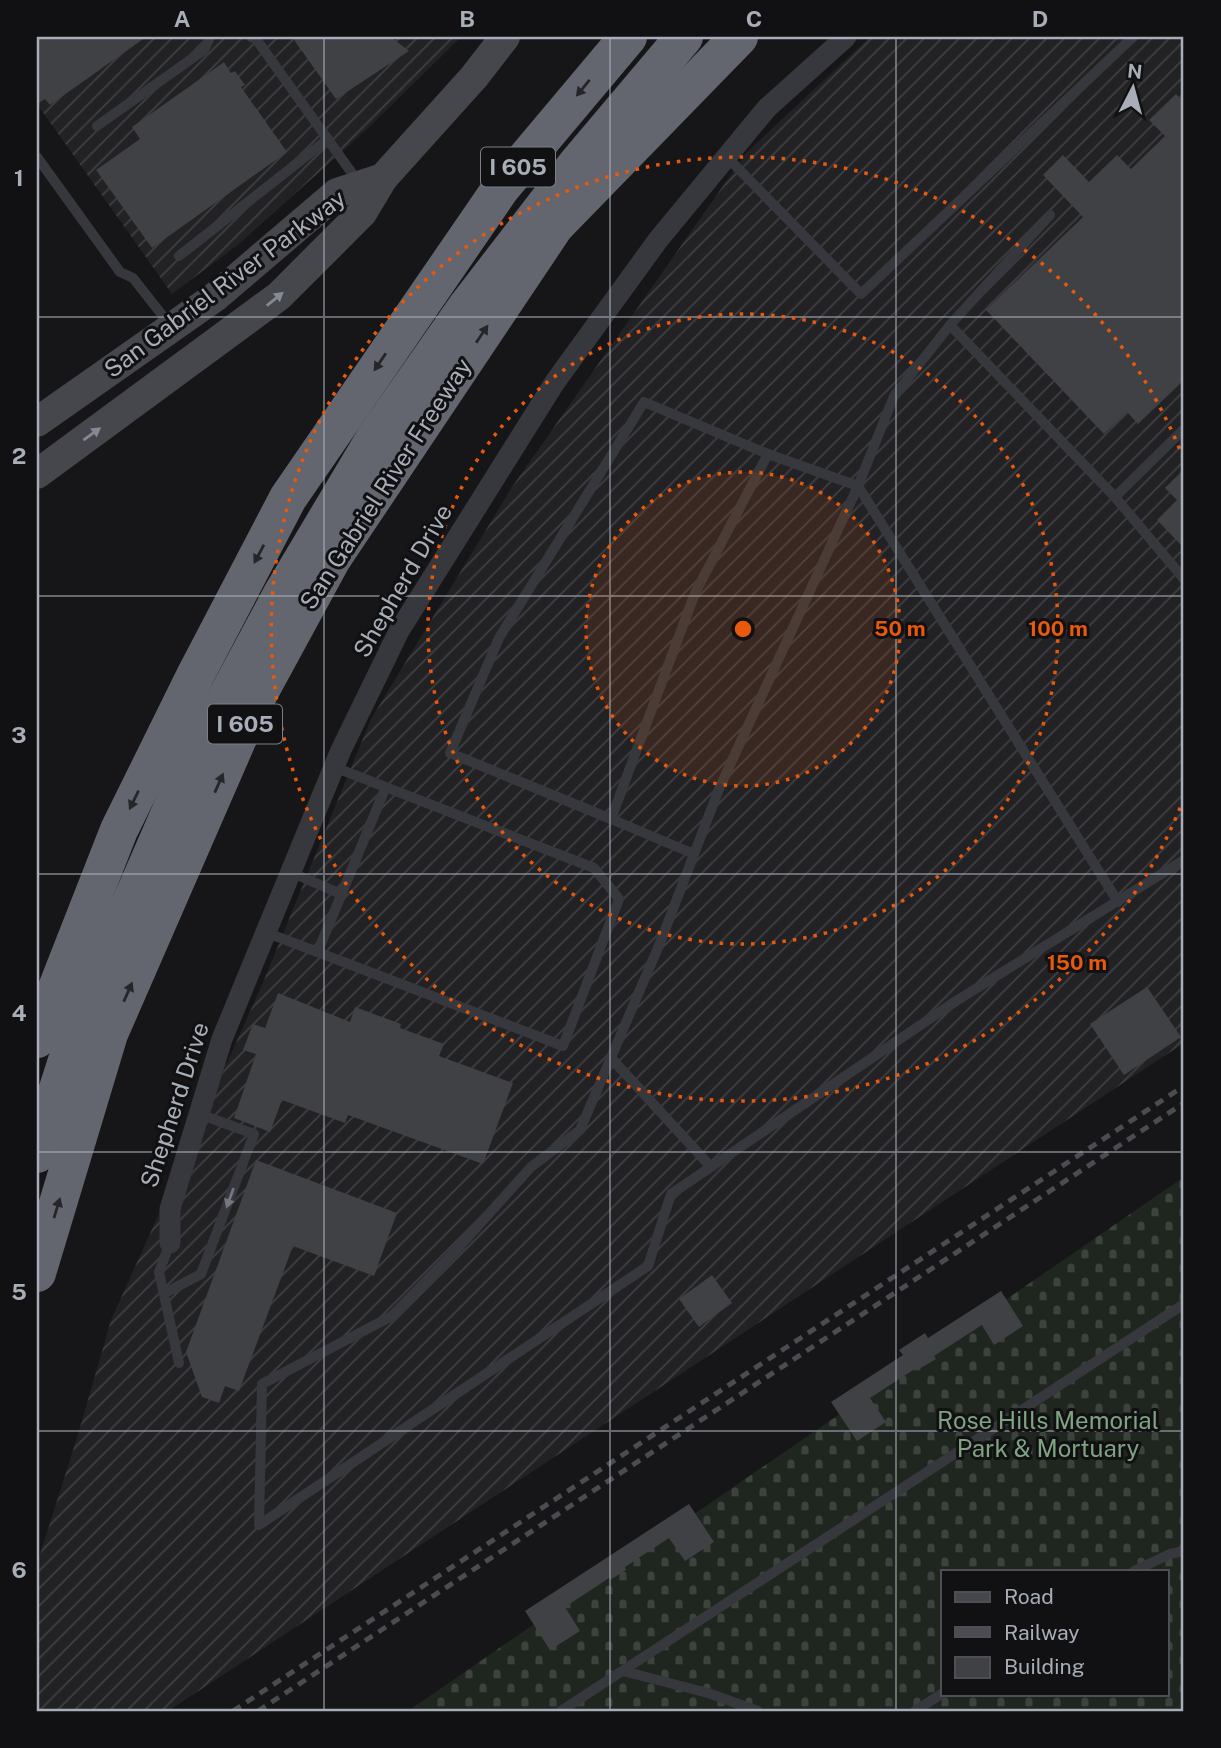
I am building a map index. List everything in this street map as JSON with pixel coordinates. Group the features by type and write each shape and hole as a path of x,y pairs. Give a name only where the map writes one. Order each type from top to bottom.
{"highway":[{"name":"I 605","path":"37,1039 119,830 196,674 288,498 501,188 628,37"},
{"path":"37,1112 127,876 212,698 297,543 401,377 502,234 612,97 667,37"},
{"path":"37,1154 71,1048 188,772 282,594 375,438 468,305 584,155 684,37"},
{"name":"San Gabriel River Freeway","path":"37,1273 109,1034 252,706 332,559 555,226 739,37"},
{"path":"555,226 770,37"}],"main road":[{"name":"San Gabriel River Parkway","path":"37,422 215,297 337,193 372,181 474,77 505,37"},
{"name":"San Gabriel River Parkway","path":"37,474 279,296 362,213 372,181"}],"street":[{"name":"Shepherd Drive","path":"170,1243 170,1209 222,1038 334,767 399,631 555,382 658,240 767,108 846,37"}],"lane":[{"path":"97,126 204,50 210,37"},
{"path":"251,37 256,39 328,139 372,181"},
{"path":"726,156 861,294 1133,37"},
{"path":"179,256 328,139"},
{"path":"37,157 120,272 133,278 172,327"},
{"path":"1050,215 950,325 894,396 858,486 719,789 660,943 580,1130 531,1167 392,1316 262,1384 259,1525 648,1266 671,1194 956,1001 1184,860"},
{"path":"950,325 1115,497 1184,579"},
{"path":"694,854 450,752 499,638 643,402 768,454 858,486 1118,902"},
{"path":"1115,497 1184,429"},
{"path":"611,819 695,593 768,454"},
{"path":"265,932 563,1046 619,899 594,868 384,789 334,767"},
{"path":"318,951 384,789"},
{"path":"290,872 341,894"},
{"path":"611,1058 711,1167"},
{"path":"164,1293 201,1274 254,1134 199,1114"},
{"path":"170,1243 159,1272 180,1363"},
{"path":"561,1711 1184,1304"},
{"path":"1137,1570 1170,1554 1184,1551"},
{"path":"623,1671 708,1693 758,1711"},
{"path":"915,1711 941,1694"}],"shaded area":[{"path":"37,37 461,37 365,131 239,244 172,294 37,104"},
{"path":"870,37 1184,37 1184,1043 168,1711 37,1711 37,1564 111,1320 262,985 371,719 512,487 746,153"}],"green space":[{"name":"Rose Hills Memorial Park & Mortuary","path":"1184,1177 1184,1711 408,1711"}],"building":[{"path":"37,37 146,37 50,105 45,99 37,104"},
{"path":"292,37 391,37 409,51 336,99"},
{"path":"224,62 231,73 235,71 245,85 241,87 287,152 152,248 96,170 140,139 132,127"},
{"path":"1176,94 1184,102 1184,380 1138,424 1127,412 1104,434 986,310 1083,217 1043,175 1063,155 1089,182 1117,155 1131,169 1165,136 1149,120"},
{"path":"1184,469 1184,548 1157,520 1177,500 1165,488"},
{"path":"1147,987 1181,1037 1124,1075 1090,1024"},
{"path":"278,993 350,1022 355,1007 401,1024 400,1028 444,1044 439,1056 513,1083 483,1164 348,1115 345,1123 282,1100 270,1132 234,1118 256,1054 243,1050 253,1024 265,1028"},
{"path":"256,1160 397,1213 374,1276 293,1246 239,1391 225,1386 219,1403 202,1397 186,1352"},
{"path":"712,1275 732,1303 699,1327 679,1299"},
{"path":"1001,1291 1023,1326 994,1345 982,1325 934,1356 936,1359 919,1369 918,1367 870,1398 886,1422 857,1441 831,1402 903,1355 899,1350 925,1333 928,1338"},
{"path":"689,1504 714,1542 685,1561 669,1538 625,1567 626,1570 565,1607 580,1631 550,1650 525,1611"}],"railway":[{"path":"233,1711 1184,1086"},
{"path":"258,1711 1184,1103"}]}
